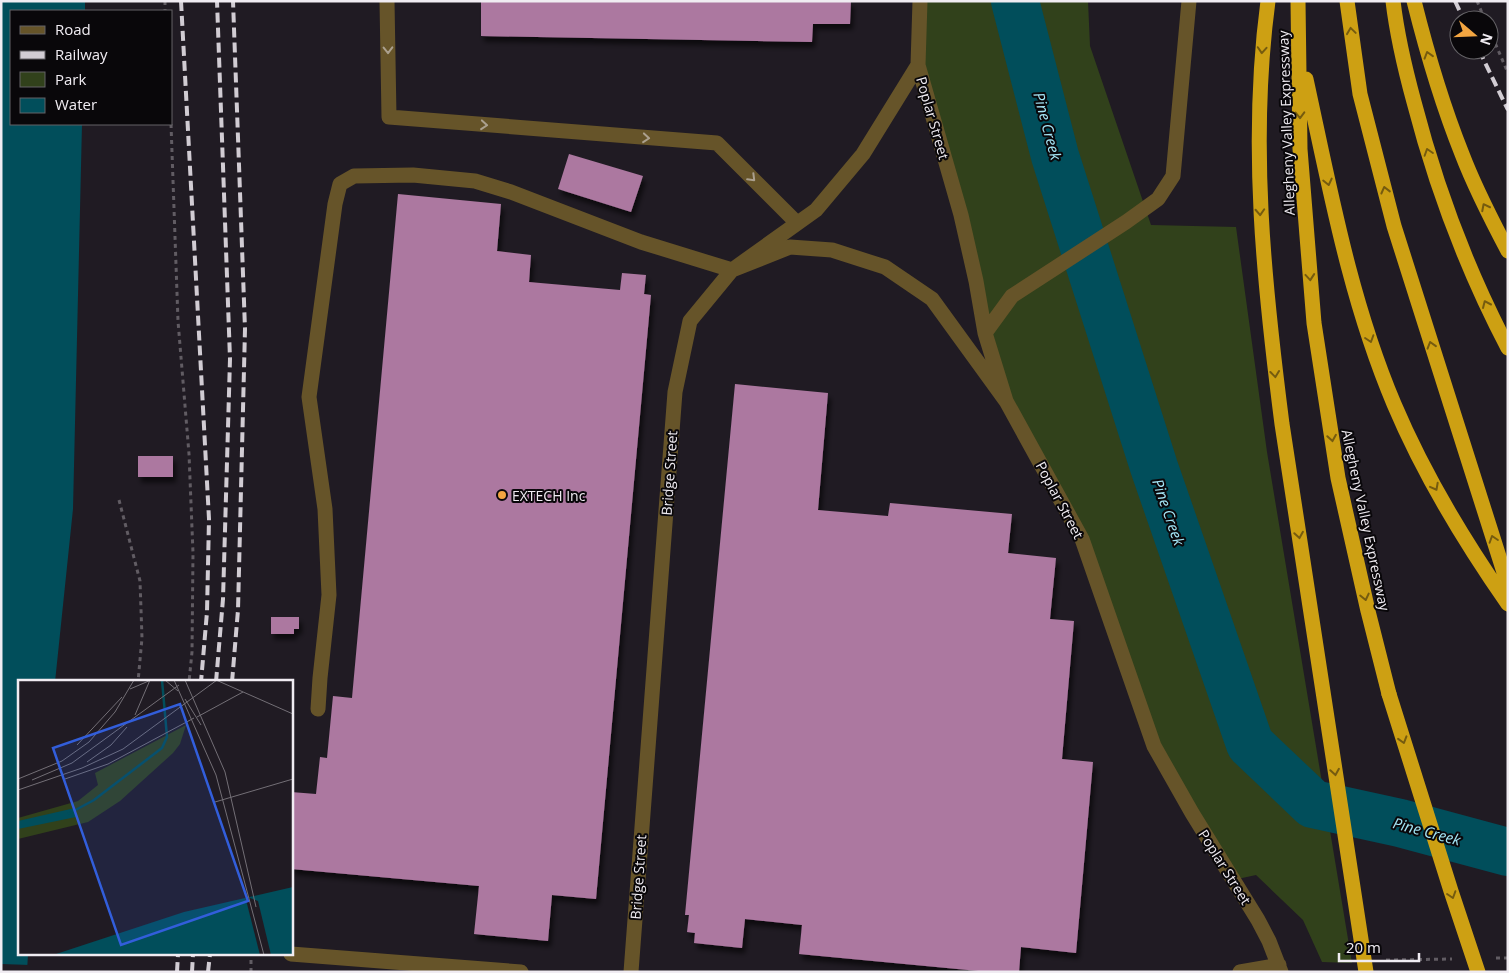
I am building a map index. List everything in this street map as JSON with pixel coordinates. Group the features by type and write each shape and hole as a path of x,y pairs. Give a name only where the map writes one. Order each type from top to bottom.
{"highway":[{"path":"1268,1 1264,29 1258,154 1264,272 1271,342 1365,967"},
{"name":"Allegheny Valley Expressway","path":"1298,1 1300,149 1314,323 1338,478 1389,694 1478,972"},
{"path":"1347,1 1360,94 1394,226 1508,585"},
{"path":"1393,1 1396,28 1411,91 1442,196 1468,262 1508,348"},
{"path":"1414,1 1444,106 1462,156 1483,204 1508,251"},
{"path":"1299,49 1342,245 1375,355 1394,404 1440,498 1476,558 1508,604"}],"street":[{"path":"387,1 389,117 717,143 797,223"},
{"name":"Poplar Street","path":"920,1 918,65 961,215 976,281 985,333 1006,401 1082,539 1154,746 1192,813 1258,920 1280,968"},
{"path":"985,333 1012,296 1158,199 1173,176 1189,1"},
{"name":"Bridge Street","path":"631,972 675,392 690,321 732,270 816,210 862,154 918,65"},
{"path":"318,709 329,595 324,509 309,397 335,204 340,184 354,176 413,175 476,181 512,192 641,242 732,270 790,247 832,250 885,267 932,299 1006,401"},
{"path":"292,954 521,972"},
{"path":"1240,972 1280,968"}],"path":[{"path":"1499,52 1508,73"},
{"path":"171,125 178,320 189,454 193,553 192,652 189,680"},
{"path":"119,500 140,581 142,638 138,680"},
{"path":"250,972 251,956"},
{"path":"1489,958 1508,958"},
{"path":"1365,967 1460,959"}],"green space":[{"path":"920,1 1088,1 1090,46 1151,225 1236,227 1267,452 1352,963 1322,962 1303,920 1256,875 1233,880 1154,746 1082,539 1006,401 918,65"}],"water":[{"path":"1,1 85,1 85,10 10,10 10,125 82,125 73,509 55,680 18,680 18,956 28,956 27,972 1,972"}],"pier":[{"path":"1,964 30,965 29,972 1,972"}],"building":[{"path":"481,1 851,1 850,24 813,24 812,42 481,36"},
{"path":"569,154 643,176 631,212 558,189"},
{"name":"EXTECH Inc","path":"398,194 501,204 497,251 531,255 529,282 620,290 622,273 646,275 644,294 651,295 596,899 552,895 548,941 474,934 479,886 292,869 292,792 316,794 320,757 327,758 333,696 352,698"},
{"path":"735,384 828,393 818,510 888,516 890,503 1012,514 1008,553 1056,558 1050,619 1074,621 1062,759 1093,762 1076,953 1021,947 1019,972 989,972 799,954 802,925 745,919 742,948 694,943 695,933 687,932 689,915 685,915"},
{"path":"138,456 173,456 173,477 138,477"},
{"path":"271,617 299,617 299,629 294,629 294,634 271,634"}],"waterway":[{"name":"Pine Creek","path":"1015,1 1055,156 1154,467 1250,744 1313,804 1400,823 1508,852"}],"railway":[{"path":"181,1 209,519 207,612 201,680"},
{"path":"216,680 223,599 230,359 217,1"},
{"path":"232,680 238,610 245,329 233,1"},
{"path":"1455,1 1459,10"},
{"path":"1484,60 1508,110"},
{"path":"177,972 178,956"},
{"path":"192,972 193,956"},
{"path":"208,972 210,956"}],"place":[{"name":"EXTECH Inc","path":"502,495"}]}
